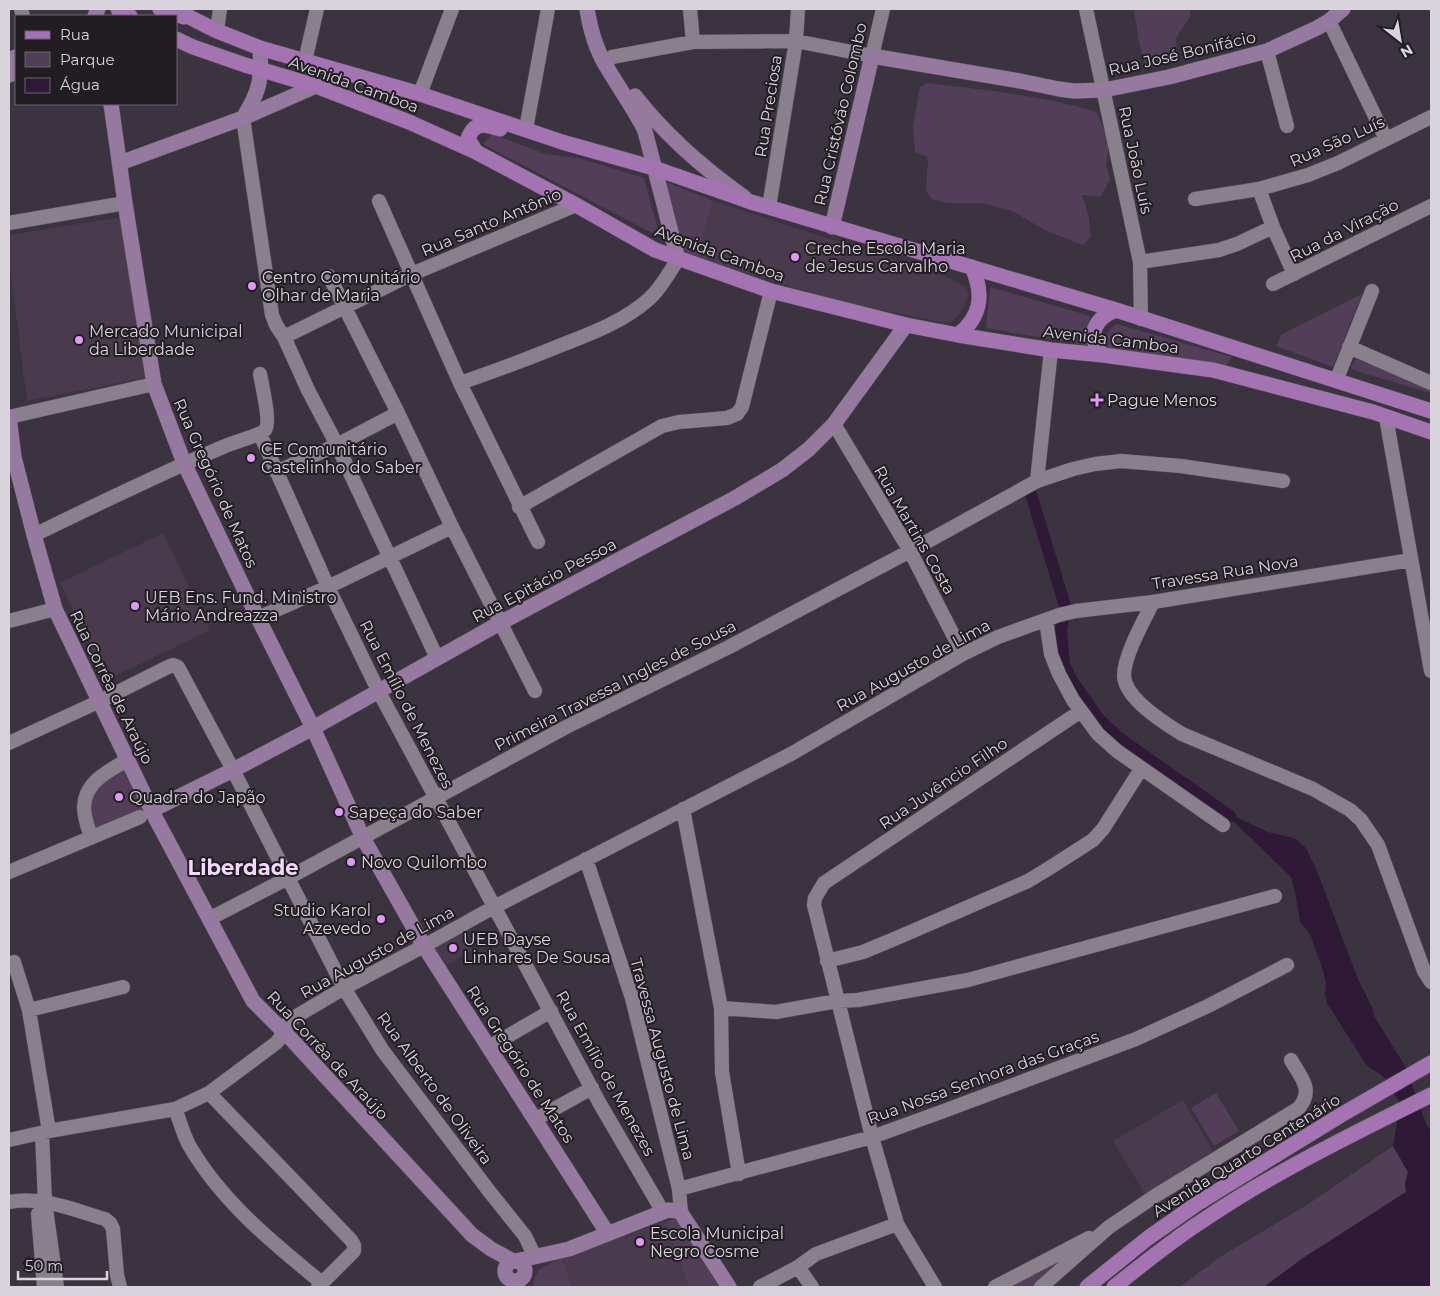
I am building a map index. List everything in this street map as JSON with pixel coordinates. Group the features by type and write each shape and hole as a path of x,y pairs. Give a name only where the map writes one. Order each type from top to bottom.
{"main road":[{"path":"160,9 178,15"},
{"path":"175,9 195,20"},
{"path":"178,15 195,20"},
{"name":"Avenida Camboa","path":"195,20 260,48 420,94 562,142 654,168 769,208 1116,310 1336,381 1430,408"},
{"name":"Avenida Camboa","path":"178,40 262,70 316,86 409,122 476,152 576,205 655,250 771,291 906,325 958,335 1051,350 1213,370 1386,417 1431,432"},
{"path":"476,152 468,139 470,132 476,126 485,124 537,140 562,142"},
{"path":"958,335 971,322 979,303 978,283 972,267"},
{"path":"1103,355 1095,342 1095,327 1100,319 1116,310"},
{"name":"Avenida Quarto Centenário","path":"1087,1287 1148,1238 1198,1203 1341,1115 1431,1063"},
{"name":"Avenida Quarto Centenário","path":"1114,1287 1202,1220 1275,1175 1431,1095"}],"street":[{"path":"217,31 220,9"},
{"path":"305,61 317,9"},
{"path":"420,94 452,9"},
{"path":"526,130 548,9"},
{"path":"587,9 596,43 649,114 676,144 714,176 750,202"},
{"path":"460,383 534,356 600,330 620,320 650,298 668,276 678,259 645,131 608,60 596,9"},
{"path":"690,9 693,42"},
{"name":"Rua Preciosa","path":"769,208 796,41 798,9"},
{"name":"Rua Cristóvão Colombo","path":"832,227 883,9"},
{"name":"Rua João Luís","path":"1086,9 1140,262 1141,319"},
{"name":"Rua José Bonifácio","path":"872,56 1059,89 1074,91 1104,90 1169,77 1266,51 1317,28 1343,9"},
{"path":"1329,20 1386,138"},
{"path":"608,60 693,42 796,41 872,56"},
{"path":"178,48 193,46"},
{"path":"260,48 262,70 260,86 243,118 272,315 337,445 437,658"},
{"path":"1266,51 1287,126"},
{"path":"120,163 243,118 316,86"},
{"name":"Rua Gregório de Matos","path":"111,105 154,384 184,463 313,728 363,838 424,946 608,1234"},
{"name":"Rua São Luís","path":"1194,199 1259,189 1308,175 1338,163 1431,117"},
{"path":"1259,189 1294,274"},
{"path":"379,201 460,383 519,507 538,542"},
{"path":"9,223 125,203"},
{"name":"Rua Santo Antônio","path":"284,336 412,274 576,205"},
{"name":"Rua da Viração","path":"1273,284 1431,206"},
{"path":"1140,262 1219,250 1237,244 1273,226"},
{"path":"329,276 535,691"},
{"path":"519,507 662,426 679,422 727,418 737,414 742,407 771,291"},
{"path":"1336,381 1372,291"},
{"name":"Rua Epitácio Pessoa","path":"9,872 146,814 234,770 500,623 735,498 782,470 810,450 834,424 906,325"},
{"path":"1350,347 1431,383"},
{"path":"1037,481 1051,350"},
{"path":"34,535 184,463 239,440 260,434 265,430 268,422 260,374"},
{"path":"9,417 154,384"},
{"path":"276,472 337,445 398,413"},
{"name":"Rua Corrêa de Araújo","path":"9,417 11,458 55,609 128,760 146,814 209,919 253,1001 472,1235 491,1249 518,1275"},
{"path":"1386,417 1411,560 1428,632 1431,671"},
{"name":"Rua Martins Costa","path":"834,424 910,551 963,654"},
{"name":"Rua Emílio de Menezes","path":"260,434 328,587 378,690 592,1088 663,1212"},
{"name":"Primeira Travessa Ingles de Sousa","path":"209,919 363,838 568,726 729,647 1037,481 1095,464 1121,462 1181,466 1283,481"},
{"path":"258,618 328,587 452,527"},
{"name":"Travessa Rua Nova","path":"1059,616 1102,607 1152,602 1411,560"},
{"path":"1152,602 1126,660 1124,676 1130,692 1147,710 1182,734 1313,789 1350,810 1360,820 1378,845 1424,971 1431,982"},
{"path":"9,621 55,609"},
{"path":"1059,616 1051,654 1059,674 1081,711 1098,734 1141,769 1223,825"},
{"name":"Rua Augusto de Lima","path":"9,1140 176,1109 209,1093 276,1043 290,1020 344,988 494,907 791,754 963,654 998,637 1059,616"},
{"name":"Rua Alberto de Oliveira","path":"100,701 168,667 173,665 178,667 234,770 344,988 383,1051 525,1236 536,1257"},
{"path":"9,744 100,701"},
{"name":"Rua Juvêncio Filho","path":"827,960 814,905 815,898 824,883 1081,711"},
{"path":"90,838 84,805 89,789 100,776 128,760"},
{"path":"934,1287 897,1224 872,1138 827,960 863,952 1028,881 1093,840 1104,829 1141,769"},
{"path":"683,809 721,1008 722,1072 739,1174"},
{"name":"Travessa Augusto de Lima","path":"586,859 632,998 679,1189 682,1213"},
{"path":"721,1008 776,1012 837,1001 858,1000 968,980 1275,896"},
{"path":"14,962 29,1010 45,1132 41,1201 44,1287"},
{"name":"Rua Nossa Senhora das Graças","path":"679,1189 872,1138 1136,1039 1208,1006 1287,965"},
{"path":"29,1010 122,987"},
{"path":"489,1048 552,1011"},
{"path":"995,1287 1110,1227 1299,1108 1307,1095 1307,1087 1291,1060"},
{"path":"536,1119 592,1088"},
{"path":"176,1109 188,1143 201,1164 223,1191 239,1210 278,1248 320,1285 354,1251 354,1245 209,1093"},
{"path":"9,1202 20,1200 41,1201 110,1222 113,1229 117,1275 120,1287"},
{"path":"41,1201 57,1287"},
{"path":"518,1275 569,1249 668,1210 673,1210 682,1213 729,1287"},
{"path":"760,1287 798,1268 816,1254 897,1224"},
{"path":"1041,1287 1110,1227"},
{"path":"518,1275 536,1257 569,1249"},
{"path":"798,1268 812,1287"}],"shaded area":[{"name":"Creche Escola Maria de Jesus Carvalho","path":"713,201 947,277 964,286 969,295 958,316 947,323 835,300 711,263 699,250"},
{"name":"Mercado Municipal da Liberdade","path":"123,217 144,378 27,401 9,259 9,235"},
{"name":"UEB Ens. Fund. Ministro Mário Andreazza","path":"163,533 210,630 107,680 60,583"},
{"name":"UEB Dayse Linhares De Sousa","path":"462,931 473,950 445,966 433,947"},
{"path":"1183,1100 1213,1152 1145,1194 1113,1141"},
{"name":"Escola Municipal Negro Cosme","path":"666,1221 689,1287 572,1287 561,1259"}],"green space":[{"path":"1134,9 1189,9 1191,15 1176,38 1178,60 1146,68 1139,43"},
{"path":"927,83 1033,97 1096,112 1109,141 1106,166 1110,179 1101,197 1082,195 1088,214 1091,236 1083,245 1045,230 1012,211 982,203 947,203 932,199 926,191 927,157 915,152 913,126 920,87"},
{"path":"492,134 545,154 578,158 644,178 660,237 483,144"},
{"path":"664,181 713,201 699,250 711,263 690,255 683,248"},
{"path":"990,287 1090,316 1085,345 986,328"},
{"path":"1362,294 1333,367 1276,346 1282,334"},
{"path":"1117,324 1232,357 1225,367 1108,348 1107,334"},
{"path":"1356,359 1431,386 1431,393 1353,370 1351,366"},
{"path":"122,768 143,809 94,831 89,813 96,785"},
{"path":"1216,1093 1239,1131 1214,1146 1191,1108"},
{"path":"1393,1146 1408,1172 1405,1183 1406,1192 1303,1258 1264,1287 1180,1287 1220,1257 1307,1205"},
{"path":"676,1218 687,1233 702,1261 723,1287 689,1287 666,1221"},
{"path":"1072,1254 1034,1287 1008,1287"},
{"path":"561,1259 572,1287 533,1287 536,1276 541,1268"}],"water":[{"path":"1232,815 1268,832 1294,838 1306,848 1317,871 1358,979 1373,1009 1374,1016 1405,1066 1427,1126 1431,1130 1431,1287 1264,1287 1303,1258 1406,1192 1405,1183 1408,1172 1393,1146 1399,1111 1398,1100 1388,1081 1367,1066 1327,1003 1324,974 1310,934 1300,922 1291,877 1230,818"}],"waterway":[{"path":"1031,494 1065,606 1061,631 1064,665 1072,681 1099,719 1119,738 1230,816"}],"place":[{"name":"Creche Escola Maria de Jesus Carvalho","path":"795,257"},
{"name":"Centro Comunitário Olhar de Maria","path":"252,286"},
{"name":"Mercado Municipal da Liberdade","path":"79,340"},
{"name":"Pague Menos","path":"1097,400"},
{"name":"CE Comunitário Castelinho do Saber","path":"251,458"},
{"name":"UEB Ens. Fund. Ministro Mário Andreazza","path":"135,606"},
{"name":"Quadra do Japão","path":"119,797"},
{"name":"Sapeça do Saber","path":"339,812"},
{"name":"Novo Quilombo","path":"351,862"},
{"name":"Studio Karol Azevedo","path":"381,919"},
{"name":"UEB Dayse Linhares De Sousa","path":"453,948"},
{"name":"Escola Municipal Negro Cosme","path":"640,1242"}],"district":[{"name":"Liberdade","path":"243,868"}]}
